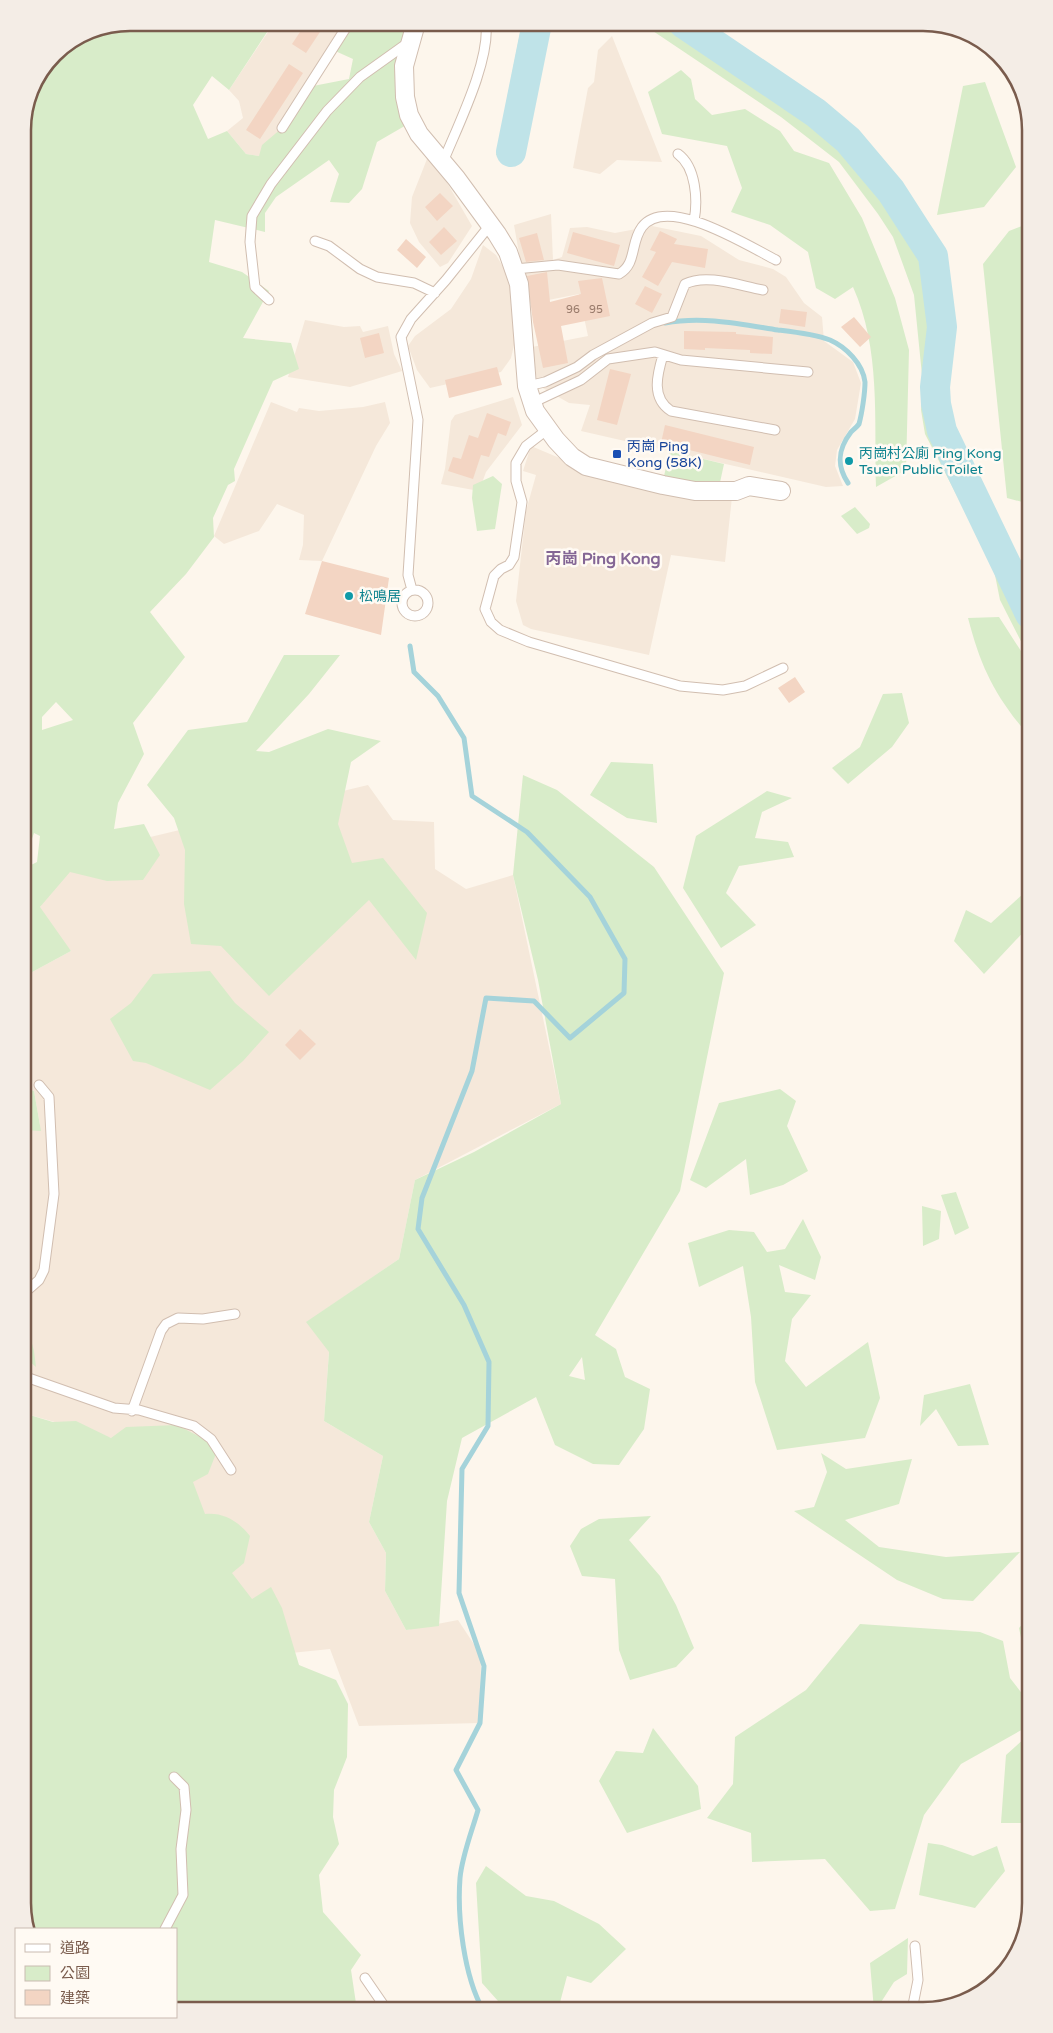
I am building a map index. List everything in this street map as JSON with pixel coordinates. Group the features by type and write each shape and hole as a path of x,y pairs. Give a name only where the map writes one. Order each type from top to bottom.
{"street":[{"path":"414,31 404,66 406,106 414,125 490,225 508,252 519,284 530,394 548,429 572,456 586,466 695,491 736,491 749,486 781,491"}],"lane":[{"path":"282,128 344,31"},
{"path":"443,162 480,66 487,31"},
{"path":"269,300 255,287 250,242 252,216 271,184 326,111 360,77 412,40"},
{"path":"678,154 685,159 696,192 697,206 694,221"},
{"path":"515,269 558,265 618,274 626,270 631,262 641,228 652,218 668,215 694,221 776,260"},
{"path":"412,590 408,575 418,420 401,337 410,320 435,293 490,225"},
{"path":"316,240 329,246 360,269 377,277 414,283 435,293"},
{"path":"530,394 546,382 577,367 593,355 652,323 672,317 686,284 692,280 715,280 763,290"},
{"path":"530,394 581,380 608,359 655,352 681,360 808,372"},
{"path":"663,355 656,385 659,399 671,411 775,430"},
{"path":"548,429 526,446 516,463 516,481 522,502 514,557 509,565 500,569 494,576 485,609 491,622 500,630 529,642 680,686 723,690 745,686 783,668"},
{"path":"31,1287 39,1280 44,1270 54,1194 49,1097 39,1085"},
{"path":"132,1411 161,1331 166,1324 178,1318 203,1319 235,1314"},
{"path":"31,1379 114,1408 132,1411 139,1410 194,1426 211,1439 231,1470"},
{"path":"166,1928 183,1895 181,1849 186,1810 184,1787 174,1777"},
{"path":"914,2002 918,1980 915,1946"},
{"path":"365,1978 382,2002"}],"shaded area":[{"path":"269,31 344,31 289,128 259,156 246,154 227,131 243,118 239,101 229,90"},
{"path":"612,36 662,162 617,160 600,174 573,168 588,88 594,82 598,50"},
{"path":"427,159 434,160 472,226 448,263 440,267 419,242 410,223 412,197"},
{"path":"551,214 553,260 562,257 570,228 587,227 615,233 652,226 701,236 739,260 773,269 786,277 804,303 822,317 824,341 853,362 861,383 855,419 837,450 835,466 843,486 826,487 581,431 590,405 569,403 541,387 538,388 532,347 588,336 579,294 528,304 514,225"},
{"path":"483,245 496,255 509,277 515,304 515,341 511,358 501,372 430,388 417,370 408,346 415,336 451,309 471,279"},
{"path":"305,320 344,327 360,326 363,332 388,326 394,354 402,371 350,387 288,377"},
{"path":"513,397 522,425 486,472 479,491 441,484 445,469 451,421 455,415"},
{"path":"271,402 297,412 299,408 319,411 363,407 385,402 390,423 376,446 322,561 299,560 303,545 304,515 277,504 259,531 224,544 214,536"},
{"path":"531,446 569,462 732,497 725,562 671,555 649,655 531,629 523,625 516,601 526,511 536,475 523,471"},
{"path":"368,785 393,820 434,822 435,869 466,889 513,875 561,1104 415,1180 399,1259 320,1313 329,1351 324,1421 383,1456 369,1522 386,1553 385,1591 406,1630 458,1620 481,1655 480,1723 359,1726 330,1649 262,1656 125,1442 31,1415 31,1126 40,1125 34,1091 31,1090 31,973 71,951 36,913 75,855"}],"green space":[{"path":"130,31 268,31 229,90 212,76 193,105 208,139 227,131 246,154 259,156 262,145 282,128 313,86 349,79 353,59 333,50 344,31 412,31 410,47 415,120 377,142 362,189 349,203 330,202 339,174 329,160 276,197 265,213 265,232 215,220 209,262 242,272 269,291 243,338 291,343 299,369 273,381 234,469 235,481 228,485 213,518 214,537 186,574 150,612 185,657 133,723 144,754 118,803 114,829 144,824 160,855 143,880 107,881 70,872 40,907 71,951 31,973 31,865 37,862 40,836 34,833 31,842 31,124 41,86 60,60 75,48 92,39 111,33","holes":["56,702 73,720 42,730 42,717"]},
{"path":"520,31 547,31 520,156 496,155"},
{"path":"653,31 712,31 839,119 888,172 911,204 937,251 947,326 943,365 950,414 1022,572 1022,643 1000,600 993,565 925,434 921,410 922,375 914,295 893,237 839,162 781,117"},
{"path":"681,70 691,79 695,99 712,115 745,109 780,131 794,151 829,163 862,218 895,298 909,350 906,470 876,487 872,360 862,311 853,287 835,299 816,288 808,252 770,225 731,212 742,188 727,146 662,134 648,92"},
{"path":"985,82 1016,167 984,207 937,215 963,86"},
{"path":"1022,226 1022,502 1007,498 983,264 1009,231"},
{"path":"670,451 724,464 719,487 664,476"},
{"path":"493,476 502,484 495,529 477,531 472,498 473,485"},
{"path":"855,507 870,524 869,528 857,534 841,516"},
{"path":"999,617 1022,653 1022,727 998,694 984,667 968,618"},
{"path":"284,655 340,655 309,694 256,751 269,752 328,729 381,741 351,762 338,824 352,863 383,858 427,913 416,960 369,900 269,996 221,946 191,944 184,904 185,850 174,818 147,785 188,730 247,722"},
{"path":"902,693 909,723 892,747 848,784 832,768 860,747 883,694"},
{"path":"611,762 653,764 657,823 627,818 590,795"},
{"path":"523,775 557,790 654,867 724,973 680,1191 595,1335 616,1349 625,1377 650,1389 644,1429 619,1465 593,1464 555,1445 536,1397 462,1438 447,1501 439,1626 406,1630 385,1591 386,1553 369,1522 383,1456 324,1421 329,1352 306,1322 399,1259 415,1180 474,1152 561,1104 538,980 513,875","holes":["582,1357 585,1380 569,1376"]},
{"path":"767,791 792,798 762,812 755,838 788,842 794,857 739,866 726,893 756,925 721,948 683,888 696,836"},
{"path":"1022,895 1022,934 984,974 954,941 966,910 991,923"},
{"path":"210,971 235,1003 269,1032 243,1061 210,1090 146,1063 133,1061 110,1019 131,1003 153,974"},
{"path":"780,1089 796,1101 787,1126 808,1171 783,1185 750,1195 746,1159 706,1188 690,1180 719,1103"},
{"path":"31,1090 34,1091 41,1131 31,1130"},
{"path":"956,1192 969,1228 955,1235 941,1195"},
{"path":"922,1206 941,1211 939,1239 923,1246"},
{"path":"803,1219 821,1257 815,1280 779,1265 785,1292 811,1295 792,1319 785,1361 806,1387 868,1342 880,1398 865,1438 777,1450 755,1382 751,1317 743,1266 699,1287 688,1243 729,1230 754,1232 767,1252 785,1249"},
{"path":"31,1340 34,1351 36,1367 31,1363"},
{"path":"970,1384 989,1445 958,1446 936,1409 920,1426 924,1395"},
{"path":"31,1415 53,1422 76,1421 111,1438 126,1427 177,1425 206,1440 217,1451 208,1474 193,1482 205,1514 225,1516 241,1526 250,1536 244,1563 232,1573 252,1599 271,1587 282,1608 299,1665 336,1680 348,1704 347,1757 334,1790 333,1817 339,1844 319,1875 323,1912 361,1955 351,1970 356,2002 178,2002 178,1928 35,1928 31,1909"},
{"path":"821,1453 846,1469 912,1459 899,1504 845,1520 879,1547 946,1557 1020,1552 973,1601 943,1599 897,1580 794,1511 814,1507 827,1472"},
{"path":"651,1516 629,1540 660,1576 676,1605 694,1648 676,1667 630,1680 619,1650 615,1579 582,1576 570,1546 581,1529 599,1519"},
{"path":"860,1624 980,1632 1003,1641 1010,1678 1022,1694 1022,1730 961,1764 924,1815 895,1909 870,1911 825,1859 752,1862 751,1833 707,1818 733,1784 735,1737 806,1690"},
{"path":"1022,1625 1022,1643 1019,1628"},
{"path":"653,1728 698,1786 701,1809 627,1833 599,1781 616,1751 643,1753"},
{"path":"1022,1741 1022,1823 1001,1823 1006,1755"},
{"path":"928,1843 942,1845 973,1856 997,1846 1005,1871 975,1908 919,1895"},
{"path":"486,1866 526,1896 554,1901 599,1924 626,1949 591,1983 567,1976 560,2002 499,2002 482,1983 476,1883"},
{"path":"908,1938 907,1974 894,1982 881,2002 873,2002 870,1963"}],"building":[{"path":"301,31 321,31 306,53 292,44"},
{"path":"289,64 303,73 260,139 246,130"},
{"path":"440,193 453,206 437,221 425,207"},
{"path":"444,227 457,241 441,255 429,242"},
{"path":"660,231 677,239 674,244 708,249 705,268 672,262 658,286 642,277 656,252 650,250"},
{"path":"573,232 620,245 614,266 567,253"},
{"path":"537,233 544,260 526,262 519,238"},
{"path":"406,239 426,257 417,268 397,250"},
{"path":"547,272 550,302 581,294 578,281 602,278 610,316 561,326 568,363 543,368 533,322 527,276"},
{"path":"645,286 662,294 652,313 635,304"},
{"path":"781,309 807,312 805,327 779,323"},
{"path":"854,317 871,337 860,347 841,327"},
{"path":"684,331 736,332 736,334 773,337 772,354 750,353 750,350 684,349"},
{"path":"379,333 384,353 365,358 360,338"},
{"path":"497,367 502,385 449,398 445,380"},
{"path":"610,369 631,374 617,425 597,420"},
{"path":"487,413 511,422 506,436 498,433 489,457 481,455 473,479 448,471 453,457 461,459 469,435 478,438"},
{"path":"665,425 754,447 750,465 661,443"},
{"name":"松鳴居","path":"322,561 389,578 381,635 305,614"},
{"path":"795,677 805,692 789,703 778,688"},
{"path":"300,1029 316,1044 300,1060 285,1045"}],"waterway":[{"path":"511,152 535,31"},
{"path":"695,31 816,113 848,140 891,191 933,256 942,327 935,387 936,404 942,431 1022,597"},
{"path":"665,323 693,320 736,323 818,336 836,343 848,352 861,369 865,382 859,424 851,432 841,451 840,463 848,483"},
{"path":"410,646 414,672 438,696 464,738 472,796 527,832 590,897 625,959 624,993 570,1038 534,1001 486,998 472,1071 422,1198 418,1229 464,1305 489,1362 488,1426 462,1469 459,1593 484,1666 480,1723 456,1770 478,1810 465,1852 459,1893 463,1946 471,1981 479,2002"}],"place":[{"name":"丙崗 Ping Kong (58K)","path":"617,454"},
{"name":"丙崗村公廁 Ping Kong Tsuen Public Toilet","path":"849,461"},
{"name":"松鳴居","path":"349,596"}],"district":[{"name":"丙崗 Ping Kong","path":"603,559"}]}
